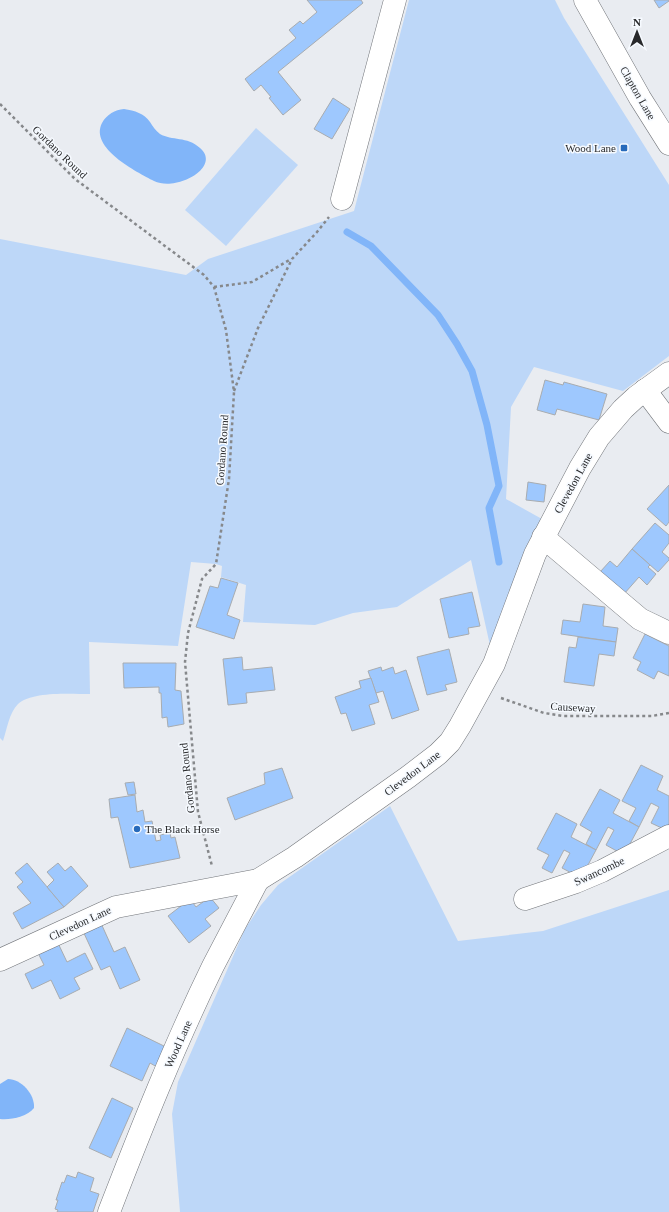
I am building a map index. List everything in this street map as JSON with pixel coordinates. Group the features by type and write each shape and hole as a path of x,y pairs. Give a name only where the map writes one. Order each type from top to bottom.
{"street":[{"path":"342,200 395,0"},
{"name":"Clapton Lane","path":"585,0 640,98 669,144"},
{"name":"Clevedon Lane","path":"0,960 116,907 258,880 408,778 438,754 454,736 494,664 535,554 580,468 599,437 623,409 645,390 669,373"},
{"path":"645,390 669,422"},
{"path":"543,537 640,619 669,633"},
{"name":"Swancombe","path":"525,899 576,882 602,871 669,836"},
{"name":"Wood Lane","path":"109,1212 142,1125 190,1018 213,967 258,880"}],"path":[{"name":"Gordano Round","path":"0,104 75,179 204,275 214,287 226,330 234,392 229,479 216,564 202,579 188,633 185,662 198,812 218,888"},
{"path":"234,392 258,328 292,259 317,232 342,200"},
{"path":"214,287 252,282 292,259"},
{"name":"Causeway","path":"479,691 544,713 563,716 652,716 669,713"}],"shaded area":[{"path":"409,0 555,0 564,18 669,185 669,356 623,391 534,367 511,407 506,499 542,519 491,650 471,560 397,607 353,613 315,625 243,622 246,585 221,577 222,566 216,564 191,562 178,646 89,642 90,694 52,694 32,697 24,700 18,704 12,712 3,741 0,738 0,239 186,275 208,259 354,211"},
{"path":"256,128 298,165 226,246 185,210"},
{"path":"390,806 458,941 543,931 669,890 669,1212 180,1212 172,1114 178,1082 245,929 261,905 278,885"}],"water":[{"path":"124,109 145,116 160,134 195,144 205,155 205,163 201,170 194,176 184,180 163,184 146,177 117,158 108,150 102,141 100,132 102,123 106,117 114,111"},
{"path":"8,1079 22,1084 26,1088 34,1103 34,1108 27,1114 18,1117 0,1119 0,1084"}],"building":[{"path":"307,0 361,0 363,3 278,72 301,100 283,115 269,98 271,97 261,85 254,91 245,79 296,38 289,30 300,21 303,24 317,12"},
{"path":"654,0 669,0 669,1 659,8"},
{"path":"333,98 350,109 332,139 314,129"},
{"path":"545,380 563,385 564,382 607,394 599,420 557,409 555,415 537,410"},
{"path":"528,482 546,485 544,502 526,500"},
{"path":"669,485 669,522 666,526 647,509"},
{"path":"655,523 669,535 669,543 662,552 669,558 669,560 658,572 632,549"},
{"path":"632,549 650,565 648,567 656,574 647,585 639,577 624,594 600,572 610,561 617,567"},
{"path":"221,578 238,583 227,615 240,620 234,639 196,627 210,586 218,588"},
{"path":"472,592 480,626 468,628 469,634 449,638 440,599"},
{"path":"583,604 605,607 603,626 618,628 616,642 561,634 563,620 580,622"},
{"path":"645,634 669,646 669,676 658,671 654,679 637,670 641,662 633,658"},
{"path":"578,637 616,642 614,656 599,654 594,686 564,682 569,647 576,648"},
{"path":"449,649 457,682 445,685 447,690 427,695 417,657"},
{"path":"242,657 243,670 272,667 275,690 246,693 247,703 228,705 223,659"},
{"path":"123,663 176,663 175,690 181,691 184,724 168,727 167,717 162,718 161,693 159,693 159,687 124,688"},
{"path":"381,667 382,671 393,667 395,674 406,670 419,710 392,719 383,691 376,693 368,671"},
{"path":"371,678 379,702 369,705 375,724 352,731 346,713 341,714 335,697 361,688 359,681"},
{"path":"641,765 663,776 657,790 669,796 669,824 666,830 651,823 659,807 651,803 639,827 629,821 636,808 622,801"},
{"path":"282,768 293,798 235,820 227,798 265,784 264,773"},
{"path":"134,782 136,794 128,795 125,783"},
{"path":"600,789 620,800 613,813 639,827 624,855 606,845 614,830 608,827 596,850 586,844 592,832 580,825"},
{"name":"The Black Horse","path":"135,795 137,812 143,810 145,822 152,821 156,841 161,840 160,835 170,833 171,838 175,837 180,858 130,868 118,817 111,818 109,799"},
{"path":"556,813 577,824 571,837 596,850 581,878 562,868 570,853 564,850 552,873 542,868 549,855 537,849"},
{"path":"27,863 64,907 22,929 13,913 31,903 17,887 23,882 15,873"},
{"path":"58,863 65,871 71,866 88,886 64,907 47,887 54,880 47,872"},
{"path":"210,897 219,908 205,919 211,926 189,943 168,916 190,899 196,907"},
{"path":"100,921 114,952 125,947 140,980 120,989 110,966 101,970 82,929"},
{"path":"57,941 67,962 85,953 93,969 74,978 80,989 60,999 51,980 32,989 25,974 44,965 37,951"},
{"path":"127,1028 166,1047 157,1067 150,1063 142,1081 110,1066"},
{"path":"112,1098 133,1108 111,1158 89,1148"},
{"path":"78,1172 94,1178 90,1191 99,1194 93,1212 57,1212 58,1210 55,1209 58,1200 56,1200 62,1182 64,1183 67,1175 76,1178"}],"waterway":[{"path":"347,232 371,246 438,315 472,371 487,425 499,486 489,508 499,562"}],"place":[{"name":"Wood Lane","path":"624,148"},
{"name":"The Black Horse","path":"137,829"}]}
